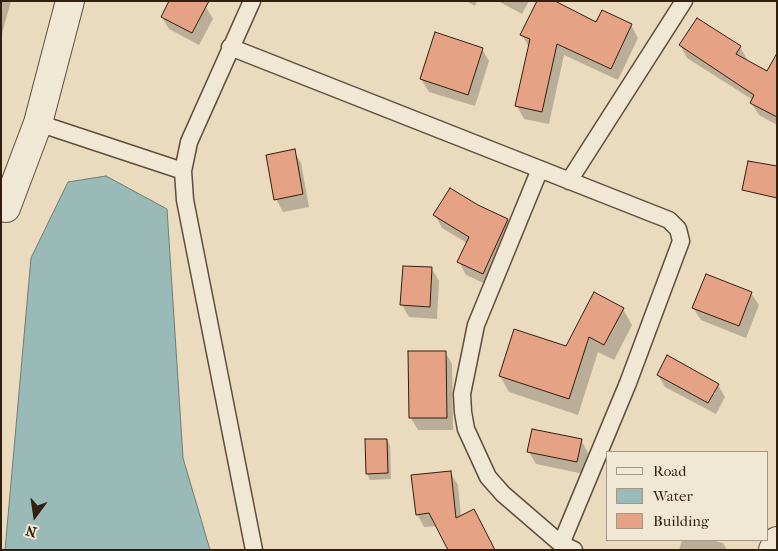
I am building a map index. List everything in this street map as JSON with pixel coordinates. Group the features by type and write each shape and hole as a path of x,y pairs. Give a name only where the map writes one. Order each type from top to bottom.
{"street":[{"path":"4,214 38,123 70,1"},
{"path":"773,550 777,541"}],"lane":[{"path":"252,1 189,142 183,171 185,200 254,550"},
{"path":"569,181 684,1"},
{"path":"230,47 540,169 668,220 678,229 681,241 567,547 503,494 488,477 466,429 463,412 462,394 476,325 540,169"},
{"path":"38,123 183,171"}],"water":[{"path":"106,176 167,209 183,458 210,550 5,550 31,258 68,182"}],"building":[{"path":"169,1 209,1 192,33 161,17"},
{"path":"537,1 555,1 596,22 602,10 632,24 611,69 557,44 542,112 515,106 530,39 520,35"},
{"path":"697,18 741,46 736,54 767,71 777,53 777,117 750,103 754,95 679,45"},
{"path":"435,32 483,48 468,95 420,79"},
{"path":"295,149 303,194 274,200 266,155"},
{"path":"748,161 777,166 777,198 742,190"},
{"path":"450,188 478,205 508,219 483,274 457,262 469,237 433,215"},
{"path":"403,266 432,267 430,307 400,305"},
{"path":"706,274 752,292 739,326 692,308"},
{"path":"594,292 624,308 604,345 589,337 569,399 499,376 514,329 566,346"},
{"path":"408,351 446,351 447,418 409,418"},
{"path":"667,355 719,384 708,403 657,375"},
{"path":"532,429 582,439 577,462 527,452"},
{"path":"365,439 387,439 388,473 366,474"},
{"path":"451,471 456,518 474,509 495,550 448,550 429,513 416,515 411,475"}]}
